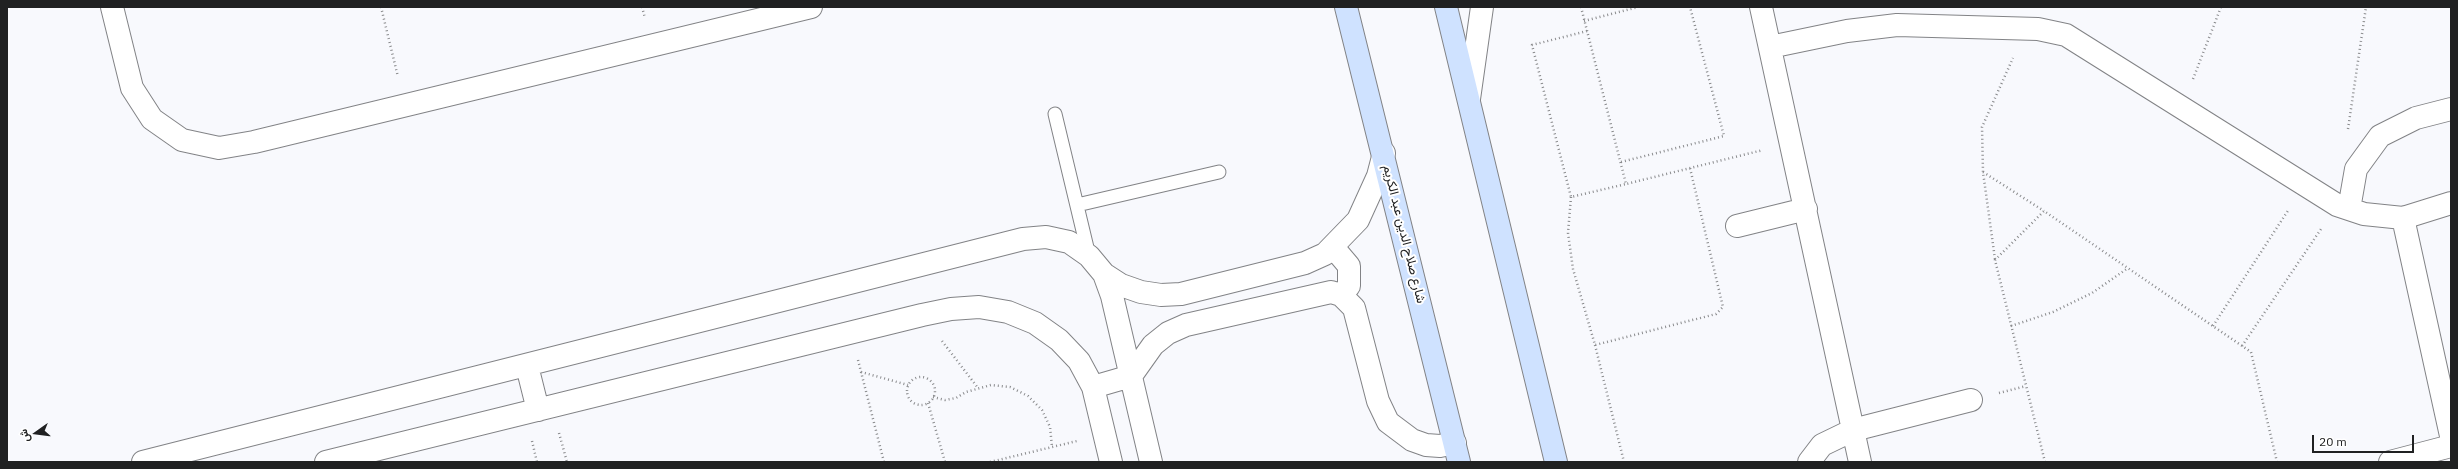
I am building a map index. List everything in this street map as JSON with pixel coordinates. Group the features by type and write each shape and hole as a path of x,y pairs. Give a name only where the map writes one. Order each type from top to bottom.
{"main road":[{"name":"شارع صلاح الدين عبد الكريم","path":"1346,7 1384,153 1457,452"},
{"path":"1446,7 1556,462"}],"street":[{"path":"112,7 132,88 152,119 182,140 219,148 254,142 812,7"},
{"path":"1469,100 1482,7"},
{"path":"1761,7 1860,462"},
{"path":"1770,47 1878,26 2026,29 2066,36 2303,186 2343,207 2364,214 2404,218 2451,203"},
{"path":"2343,207 2356,169 2380,136 2416,118 2451,108"},
{"path":"143,462 527,366 1023,239 1046,237 1069,242 1089,256 1104,274 1121,285 1141,292 1161,295 1181,294 1305,263 1330,250 1358,220 1370,199 1384,153"},
{"path":"1737,226 1806,209"},
{"path":"2404,218 2451,436"},
{"path":"1330,250 1338,253 1349,266 1349,286 1342,295"},
{"path":"1104,274 1112,296 1151,462"},
{"path":"1093,387 1131,376 1153,345 1168,333 1186,325 1312,294 1331,292 1342,295 1354,308 1378,401 1388,422 1412,440 1426,445 1440,446 1457,452"},
{"path":"326,462 922,315 951,309 979,307 1008,312 1035,323 1059,340 1079,361 1093,387 1111,462"},
{"path":"527,366 538,410"},
{"path":"1809,462 1822,445 1853,430 1972,400"},
{"path":"2390,462 2451,446"}],"lane":[{"path":"1055,114 1089,256"},
{"path":"1077,205 1219,172"}],"path":[{"path":"381,7 405,106"},
{"path":"1581,7 1626,184"},
{"path":"1584,21 1638,7"},
{"path":"1621,162 1724,136 1690,7"},
{"path":"2182,108 2221,7"},
{"path":"2347,137 2366,7"},
{"path":"2026,29 1982,127 1983,172 1996,260 2045,462"},
{"path":"1587,30 1532,45 1571,197 1568,233 1573,269 1595,345 1624,462"},
{"path":"1571,197 1791,143"},
{"path":"1595,345 1716,314 1722,310 1723,303 1690,168"},
{"path":"1983,172 2044,211 2251,352 2277,462"},
{"path":"2213,326 2303,186"},
{"path":"2242,346 2343,207"},
{"path":"1996,260 2044,211"},
{"path":"2011,326 2053,312 2092,293 2128,268"},
{"path":"922,315 978,388"},
{"path":"851,333 884,462"},
{"path":"861,372 908,385"},
{"path":"922,377 930,380 934,389 934,397 928,404 918,405 911,401 907,393 908,385 914,378 922,377"},
{"path":"934,397 945,400 956,398 978,388 991,385 1010,387 1028,396 1042,410 1050,427 1052,446"},
{"path":"928,404 945,462"},
{"path":"990,462 1104,434"}]}
